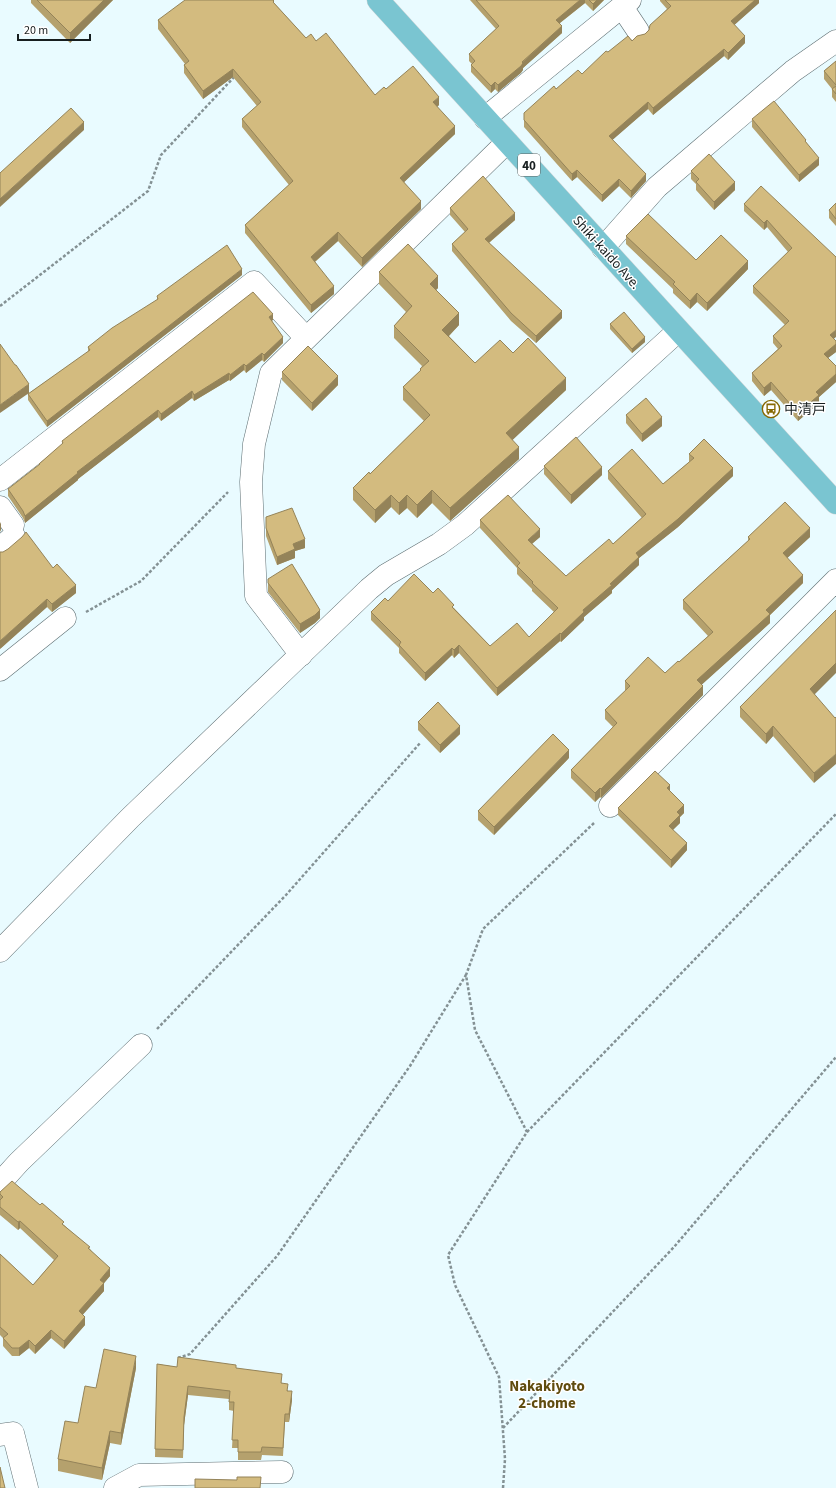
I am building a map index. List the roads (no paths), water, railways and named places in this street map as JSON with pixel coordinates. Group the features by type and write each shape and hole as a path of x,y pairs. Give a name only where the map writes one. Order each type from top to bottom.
{"main road":[{"name":"Shiki-kaido Ave.","path":"378,0 836,503"}],"street":[{"path":"485,118 626,3 638,31"},
{"path":"603,248 657,187 793,71 836,40"},
{"path":"301,655 256,596 251,482 254,444 270,373 507,142"},
{"path":"0,480 254,282 306,338"},
{"path":"0,951 130,818 386,575 439,544 464,525 678,331"},
{"path":"0,506 9,536"},
{"path":"610,806 836,580"},
{"path":"0,670 65,618"},
{"path":"0,1183 19,1162 141,1045"},
{"path":"0,1435 13,1433 27,1488"},
{"path":"114,1488 139,1475 282,1472"}],"place":[{"name":"中清戸","path":"771,409"}],"district":[{"name":"Nakakiyoto 2-chome","path":"547,1394"}]}
